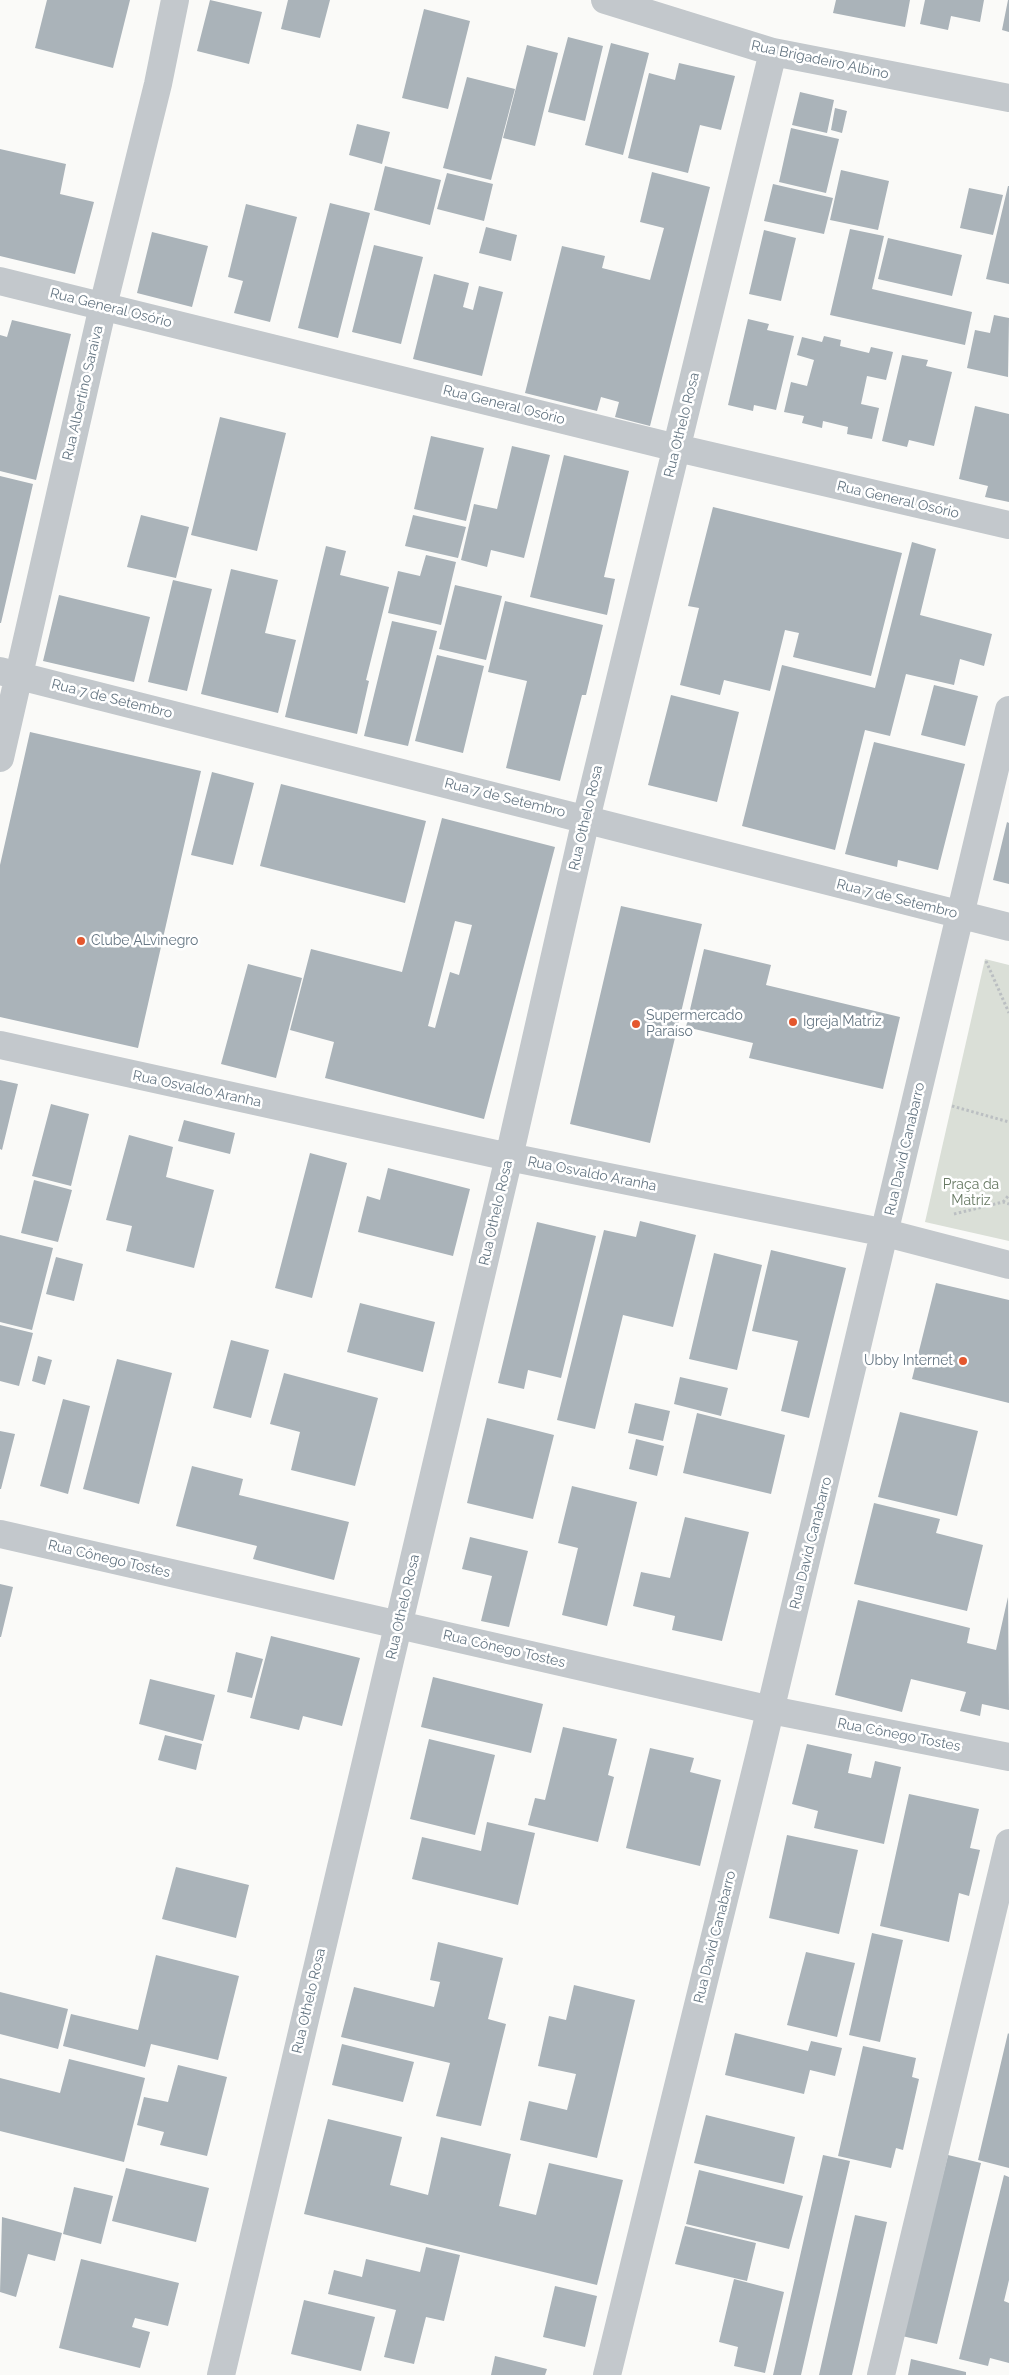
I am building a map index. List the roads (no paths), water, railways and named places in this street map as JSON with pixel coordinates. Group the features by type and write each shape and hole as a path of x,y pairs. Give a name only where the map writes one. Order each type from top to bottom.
{"street":[{"name":"Rua Albertino Saraiva","path":"0,758 10,674 158,84 175,0"},
{"name":"Rua Brigadeiro Albino","path":"605,0 774,52 1009,98"},
{"name":"Rua Othelo Rosa","path":"222,2375 509,1157 586,819 774,52"},
{"name":"Rua General Osório","path":"0,281 677,448 1009,526"},
{"name":"Rua 7 de Setembro","path":"10,674 1009,927"},
{"name":"Rua David Canabarro","path":"607,2375 886,1233 1009,710"},
{"name":"Rua Osvaldo Aranha","path":"0,1045 509,1157 886,1233 1009,1265"},
{"name":"Rua Cônego Tostes","path":"0,1534 770,1710 1009,1757"},
{"path":"882,2375 1009,1843"}],"place":[{"name":"Clube ALvinegro","path":"81,941"},
{"name":"Igreja Matriz","path":"793,1022"},
{"name":"Supermercado Paraíso","path":"636,1024"},
{"name":"Ubby Internet","path":"963,1361"}],"park label":[{"name":"Praça da Matriz","path":"971,1194"}]}
